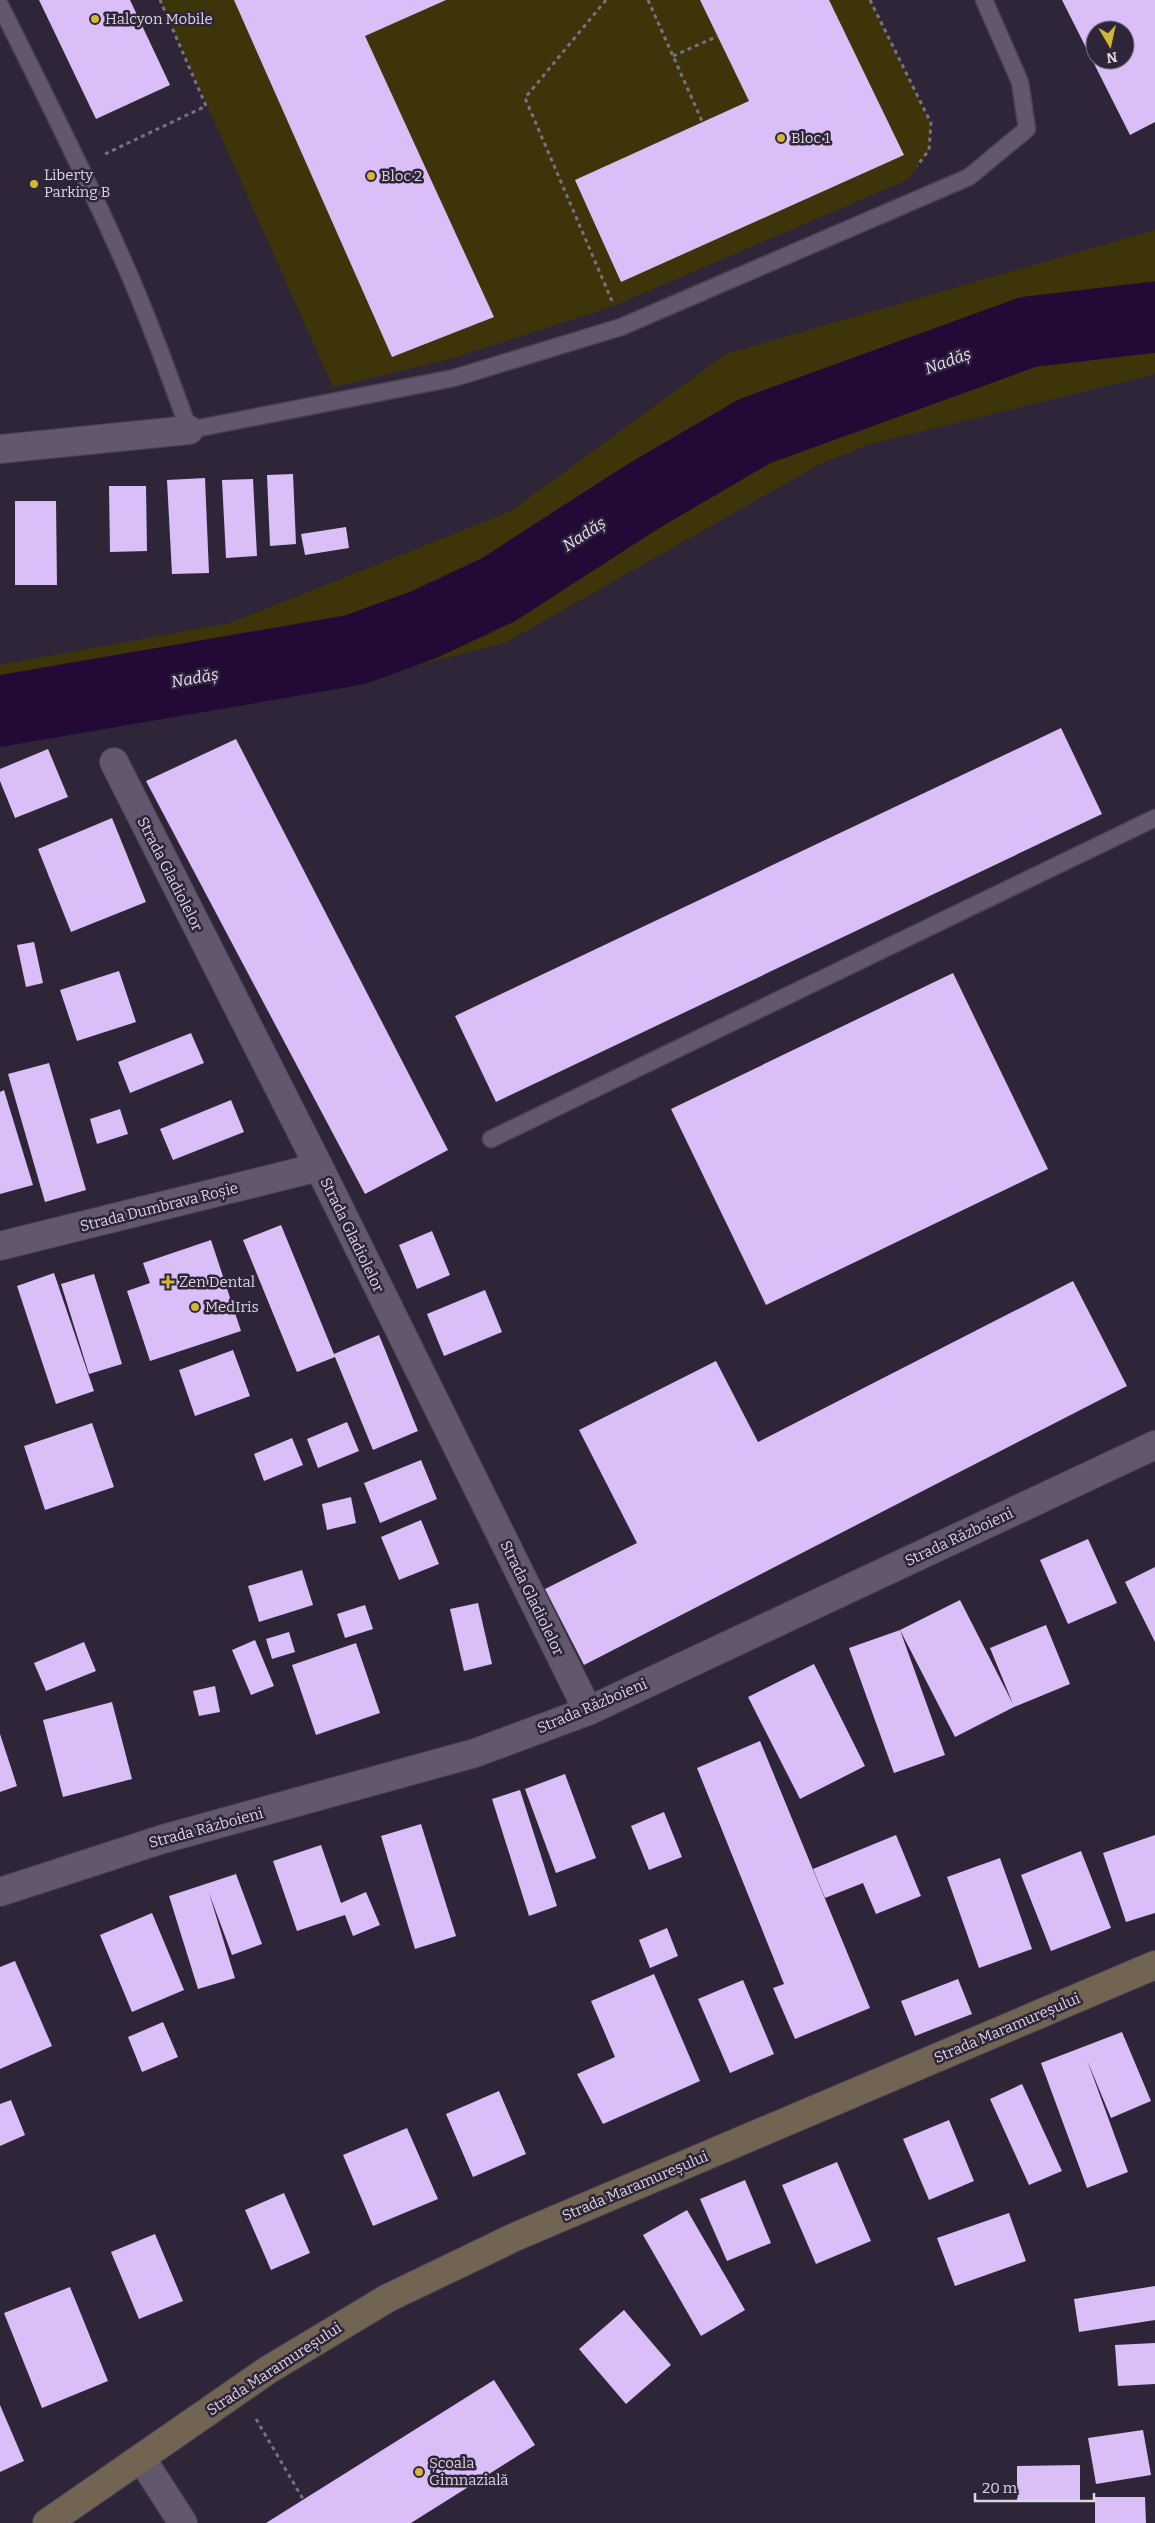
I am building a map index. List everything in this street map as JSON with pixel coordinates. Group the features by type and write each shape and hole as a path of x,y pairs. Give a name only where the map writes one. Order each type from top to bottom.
{"main road":[{"name":"Strada Maramureșului","path":"47,2523 268,2370 388,2298 517,2236 1155,1965"}],"street":[{"path":"0,449 190,430"},
{"name":"Strada Gladiolelor","path":"114,762 319,1167 588,1711"},
{"name":"Strada Dumbrava Roșie","path":"0,1246 319,1167"},
{"name":"Strada Războieni","path":"0,1892 163,1839 366,1785 475,1752 588,1711 1155,1445"},
{"path":"141,2458 183,2523"}],"lane":[{"path":"0,5 80,166 138,297 190,430 454,378 621,327 968,177 1027,129 1020,82 984,0"},
{"path":"491,1139 1155,818"}],"path":[{"path":"80,166 206,106 160,0"},
{"path":"606,0 525,98 614,306"},
{"path":"648,0 702,121"},
{"path":"870,0 931,123 929,150 912,172"},
{"path":"673,56 718,36"},
{"path":"239,2391 303,2499"}],"shaded area":[{"path":"160,0 870,0 931,123 929,150 907,180 614,306 447,360 333,387"},
{"path":"1155,230 1155,374 871,444 820,464 505,643 418,665 79,725 0,737 0,665 230,623 511,511 726,354"}],"building":[{"path":"39,0 130,0 170,85 96,119"},
{"name":"Bloc 2","path":"234,0 446,0 365,36 494,317 392,357"},
{"name":"Bloc 1","path":"700,0 829,0 904,155 621,282 575,180 749,101"},
{"path":"1062,0 1155,0 1155,122 1130,135 1097,70 1135,70 1135,20 1085,20 1085,46"},
{"path":"293,474 296,544 270,546 267,475"},
{"path":"205,478 209,573 172,574 167,480"},
{"path":"253,479 257,556 226,558 222,480"},
{"path":"109,486 146,486 147,551 110,552"},
{"path":"15,501 56,501 57,585 15,585"},
{"path":"346,527 349,548 305,555 301,534"},
{"path":"1061,728 1102,814 496,1102 455,1016"},
{"path":"236,739 448,1150 365,1194 146,781"},
{"path":"48,749 68,797 15,818 0,781 0,769"},
{"path":"112,818 146,902 71,932 38,849"},
{"path":"34,942 43,983 26,987 17,945"},
{"path":"119,971 136,1022 77,1041 60,990"},
{"path":"953,973 1048,1169 766,1305 671,1109"},
{"path":"191,1033 204,1063 130,1093 118,1062"},
{"path":"49,1063 86,1190 45,1202 8,1074"},
{"path":"4,1090 33,1185 0,1194 0,1092"},
{"path":"231,1100 244,1132 173,1160 160,1129"},
{"path":"120,1109 128,1134 97,1144 90,1119"},
{"path":"281,1225 334,1354 379,1335 418,1431 373,1450 335,1357 297,1372 243,1240"},
{"path":"432,1231 450,1275 417,1289 399,1245"},
{"name":"MedIris","path":"211,1240 241,1331 150,1361 127,1291 150,1283 143,1263"},
{"path":"54,1273 94,1391 56,1404 17,1286"},
{"path":"94,1274 122,1364 89,1374 61,1284"},
{"path":"1073,1281 1127,1386 584,1665 545,1589 637,1543 579,1430 716,1361 758,1442"},
{"path":"485,1290 502,1332 444,1356 427,1314"},
{"path":"233,1350 250,1396 195,1416 179,1370"},
{"path":"347,1422 359,1451 318,1468 307,1439"},
{"path":"92,1423 114,1487 45,1510 24,1446"},
{"path":"292,1438 303,1465 264,1481 254,1454"},
{"path":"421,1460 437,1499 380,1523 364,1483"},
{"path":"351,1497 356,1523 327,1530 322,1504"},
{"path":"421,1520 439,1564 399,1580 381,1537"},
{"path":"1088,1539 1117,1603 1068,1624 1040,1560"},
{"path":"1155,1567 1155,1642 1125,1582"},
{"path":"302,1570 313,1605 259,1622 248,1586"},
{"path":"960,1600 1013,1704 990,1648 1046,1625 1070,1684 1014,1707 955,1737 900,1630"},
{"path":"478,1603 492,1664 464,1671 450,1609"},
{"path":"365,1605 373,1629 345,1638 337,1614"},
{"path":"900,1630 945,1755 894,1773 849,1648"},
{"path":"289,1632 295,1652 272,1659 266,1639"},
{"path":"255,1640 274,1686 251,1695 232,1650"},
{"path":"84,1642 96,1671 46,1691 34,1663"},
{"path":"356,1643 380,1713 316,1735 292,1665"},
{"path":"814,1664 865,1766 800,1799 748,1697"},
{"path":"215,1686 220,1712 199,1716 193,1691"},
{"path":"112,1702 132,1779 63,1797 43,1720"},
{"path":"0,1734 17,1786 0,1792"},
{"path":"760,1741 870,2008 795,2039 773,1988 784,1984 697,1768"},
{"path":"565,1774 596,1858 556,1873 525,1789"},
{"path":"520,1790 557,1906 529,1916 492,1799"},
{"path":"664,1812 682,1857 649,1870 631,1826"},
{"path":"421,1824 456,1936 415,1949 381,1836"},
{"path":"896,1835 921,1896 876,1914 863,1883 825,1898 813,1869"},
{"path":"1155,1835 1155,1913 1126,1922 1103,1853"},
{"path":"321,1845 341,1903 366,1892 380,1925 353,1936 345,1915 297,1931 273,1861"},
{"path":"1081,1851 1111,1928 1051,1951 1021,1875"},
{"path":"1000,1858 1032,1949 979,1968 947,1877"},
{"path":"236,1874 262,1944 232,1955 209,1893 235,1978 198,1989 169,1896"},
{"path":"152,1913 184,1990 132,2012 100,1935"},
{"path":"667,1928 678,1956 650,1968 639,1940"},
{"path":"15,1961 52,2046 0,2069 0,1967"},
{"path":"654,1974 700,2081 603,2124 577,2074 615,2057 591,2001"},
{"path":"958,1979 972,2014 915,2036 901,2001"},
{"path":"743,1980 774,2054 730,2073 698,1999"},
{"path":"163,2022 178,2057 142,2072 128,2037"},
{"path":"1122,2032 1151,2101 1111,2118 1087,2060 1128,2172 1087,2188 1041,2063"},
{"path":"1022,2084 1062,2171 1029,2185 990,2099"},
{"path":"499,2091 526,2154 473,2177 446,2114"},
{"path":"11,2100 25,2135 0,2146 0,2104"},
{"path":"949,2120 974,2181 929,2200 903,2139"},
{"path":"407,2128 438,2199 373,2226 343,2155"},
{"path":"837,2162 871,2241 816,2264 782,2185"},
{"path":"745,2180 771,2243 727,2261 700,2199"},
{"path":"284,2193 310,2253 271,2270 245,2210"},
{"path":"687,2210 745,2310 701,2336 643,2235"},
{"path":"1009,2213 1026,2261 955,2286 937,2238"},
{"path":"155,2234 183,2301 139,2319 111,2252"},
{"path":"1155,2286 1155,2320 1079,2332 1074,2299"},
{"path":"70,2287 108,2381 42,2408 4,2313"},
{"path":"624,2310 671,2365 626,2404 579,2349"},
{"path":"1155,2343 1155,2384 1118,2386 1115,2345"},
{"name":"Școala Gimnazială","path":"494,2380 535,2445 411,2523 266,2523"},
{"path":"0,2405 24,2461 0,2472"},
{"path":"1143,2430 1151,2475 1096,2484 1088,2438"},
{"path":"1080,2465 1080,2501 1017,2502 1017,2466"},
{"path":"1095,2497 1145,2497 1146,2523 1095,2523"}],"waterway":[{"name":"Nadăș","path":"0,711 354,650 423,625 498,590 642,497 755,431 1028,332 1155,317"}],"place":[{"name":"Halcyon Mobile","path":"95,19"},
{"name":"Bloc 1","path":"781,138"},
{"name":"Bloc 2","path":"371,176"},
{"name":"Liberty Parking B","path":"34,184"},
{"name":"Zen Dental","path":"168,1282"},
{"name":"MedIris","path":"195,1307"},
{"name":"Școala Gimnazială","path":"419,2472"}]}
